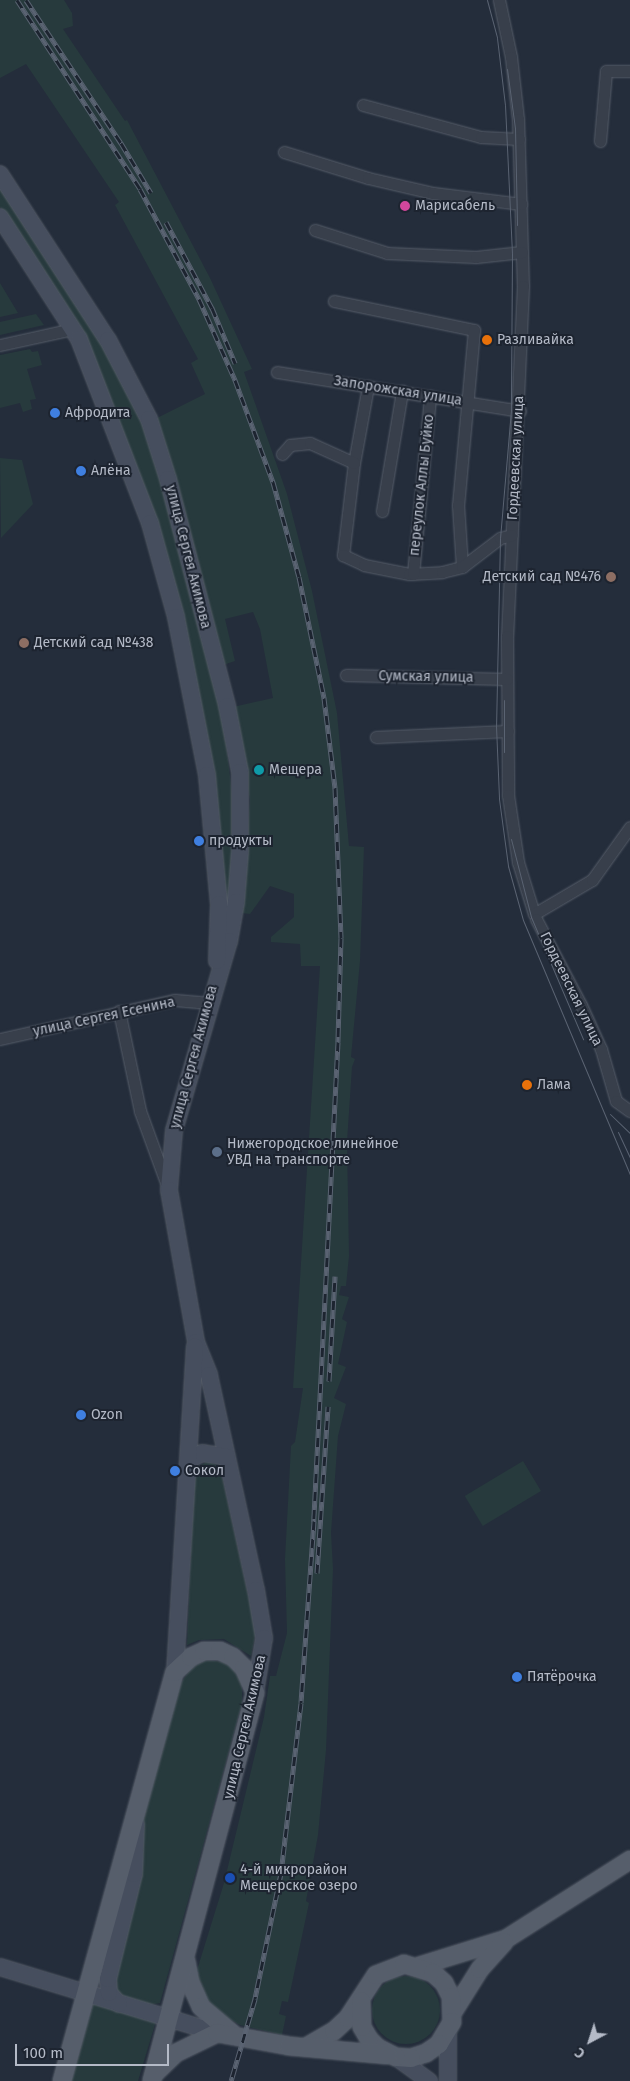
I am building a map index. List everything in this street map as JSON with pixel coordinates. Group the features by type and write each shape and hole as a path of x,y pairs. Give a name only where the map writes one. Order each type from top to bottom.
{"main road":[{"name":"улица Сергея Акимова","path":"0,174 124,366 152,427 226,706 240,772 240,851 236,906 229,941 216,978 174,1130 169,1190 196,1342 209,1374 264,1638 255,1693 153,2078"},
{"name":"улица Сергея Акимова","path":"0,217 73,329 106,404 150,523 176,617 199,722 211,799 219,904 216,978"},
{"path":"219,904 230,910 236,906"},
{"name":"улица Сергея Акимова","path":"62,2081 175,1672 196,1342"},
{"path":"189,1460 202,1453 227,1457"},
{"path":"175,1672 191,1656 204,1651 220,1651 233,1657 244,1668 255,1693"},
{"path":"119,2004 109,1993 108,1979 134,1874 135,1817"},
{"path":"306,2047 334,2031 361,2001 376,1975 389,1968 419,1966 506,1939 630,1860"},
{"path":"448,2081 448,2032 453,2012 480,1968 506,1939"},
{"path":"185,1957 190,1982 201,2007 236,2036"},
{"path":"419,1966 433,1972 444,1983 451,1997 453,2012"},
{"path":"0,1967 167,2020 218,2033 306,2047 411,2058 426,2053 439,2044 448,2032"},
{"path":"361,2001 362,2027 378,2048 429,2081"},
{"path":"153,2078 176,2053 218,2033"}],"street":[{"name":"Гордеевская улица","path":"500,0 511,57 519,139 522,252 520,411 512,535 507,679 508,795 518,862 535,916 581,1005 600,1049 616,1101 630,1111"},
{"path":"600,141 606,71 630,71"},
{"path":"363,105 481,137 519,139"},
{"path":"284,152 368,178 433,193 521,204"},
{"path":"314,230 386,253 476,257 522,252"},
{"path":"334,301 474,330 469,402 458,505 462,567"},
{"path":"0,346 73,329"},
{"name":"Запорожская улица","path":"277,372 520,411"},
{"path":"368,386 354,463 343,555 364,565 413,574 462,567 500,538 512,535"},
{"path":"382,511 402,391"},
{"name":"переулок Аллы Буйко","path":"413,574 430,396"},
{"path":"282,454 290,445 310,443 354,463"},
{"name":"Сумская улица","path":"346,675 507,679"},
{"path":"376,736 508,731"},
{"path":"535,916 592,880 630,826"},
{"name":"улица Сергея Есенина","path":"0,1039 175,1000 210,1003"},
{"path":"119,1011 140,1111 169,1190"}],"shaded area":[{"path":"0,0 64,0 72,13 73,26 63,29 125,121 127,120 210,278 252,369 244,372 287,494 312,591 337,713 349,846 364,847 360,961 351,1057 355,1059 352,1067 347,1142 349,1256 346,1286 341,1286 339,1295 349,1297 342,1319 347,1322 338,1364 346,1367 334,1398 346,1404 338,1436 331,1533 333,1569 326,1750 318,1835 306,1901 309,1903 288,2002 282,2001 279,2014 286,2016 282,2035 240,2025 210,2009 199,1984 197,1970 224,1883 264,1717 270,1676 276,1676 287,1633 285,1559 291,1446 295,1442 303,1388 293,1388 320,966 301,966 300,944 271,942 271,937 294,917 294,894 270,886 250,914 241,913 250,800 233,707 273,698 260,629 253,612 225,619 235,661 223,665 157,418 205,394 191,363 198,359 115,205 119,202 26,64 0,78"},
{"path":"0,184 96,330 141,414 162,474 222,709 233,802 231,903 222,902 210,758 184,629 49,281 0,207"},
{"path":"0,283 18,313 0,317"},
{"path":"36,314 44,325 0,335 0,322"},
{"path":"30,349 32,352 38,351 42,365 27,369 36,399 30,400 32,409 23,412 20,403 0,408 0,355"},
{"path":"0,458 22,460 33,504 1,538"},
{"path":"208,1461 220,1467 256,1631 251,1656 224,1639 199,1640 187,1645 194,1480 198,1467"},
{"path":"523,1461 541,1491 483,1526 465,1496"},
{"path":"206,1660 224,1662 236,1671 242,1683 242,1703 160,2003 143,2006 117,1998 110,1976 140,1829 180,1684 193,1666"},
{"path":"406,1976 419,1979 430,1986 437,1997 440,2010 437,2023 430,2034 419,2041 406,2044 393,2041 382,2034 375,2023 372,2010 375,1997 382,1986 393,1979"},
{"path":"93,2004 156,2021 138,2081 70,2081"}],"tram line":[{"path":"487,0 497,38 505,105 512,253 511,410 500,538 496,726 499,799 508,866 523,920 630,1174"},
{"path":"507,69 515,128 517,225"},
{"path":"504,700 504,752"},
{"path":"511,839 531,917 583,1039"},
{"path":"610,1114 630,1133"},
{"path":"618,1132 630,1158"}],"railway":[{"path":"17,0 140,189 199,299 235,380 273,482 299,577 324,698 335,788 341,938 338,1042 314,1521 301,1703 281,1873 255,1999 231,2081"},
{"path":"26,0 121,143 151,193"},
{"path":"166,222 212,308 235,363"},
{"path":"329,1381 335,1276"},
{"path":"317,1573 328,1406"}],"place":[{"name":"Марисабель","path":"405,206"},
{"name":"Разливайка","path":"487,340"},
{"name":"Афродита","path":"55,413"},
{"name":"Алёна","path":"81,471"},
{"name":"Детский сад №476","path":"611,577"},
{"name":"Детский сад №438","path":"24,643"},
{"name":"Мещера","path":"259,770"},
{"name":"продукты","path":"199,841"},
{"name":"Лама","path":"527,1085"},
{"name":"Нижегородское линейное УВД на транспорте","path":"217,1152"},
{"name":"Ozon","path":"81,1415"},
{"name":"Сокол","path":"175,1471"},
{"name":"Пятёрочка","path":"517,1677"},
{"name":"4-й микрорайон Мещерское озеро","path":"230,1878"}]}
